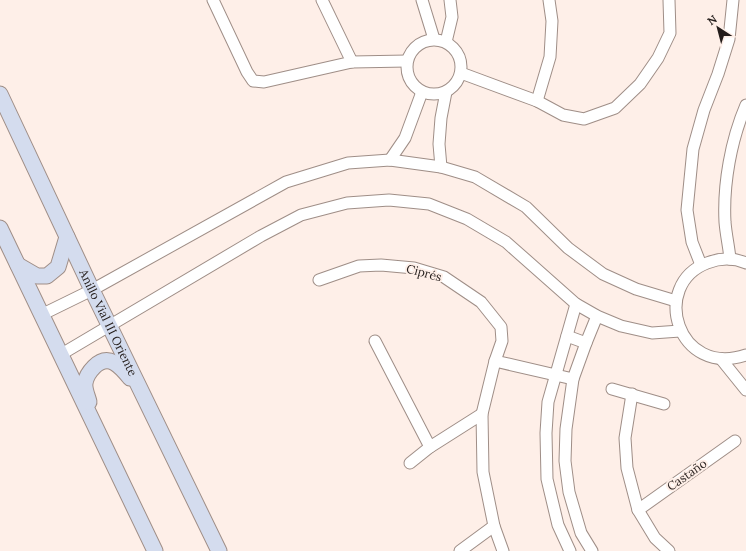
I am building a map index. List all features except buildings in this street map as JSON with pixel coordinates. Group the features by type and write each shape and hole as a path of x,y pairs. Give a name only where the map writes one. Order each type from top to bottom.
{"main road":[{"name":"Anillo Vial III Oriente","path":"0,94 92,290 219,551"},
{"path":"0,228 155,551"},
{"path":"18,265 37,276 47,276 58,267 67,237"},
{"path":"95,427 85,384 90,371 98,363 105,360 111,361 122,368 143,395"}],"street":[{"path":"213,0 247,72 253,81 264,82 352,62 407,61"},
{"path":"322,0 352,62"},
{"path":"422,0 434,39"},
{"path":"446,42 452,17 450,0"},
{"path":"537,101 550,56 552,21 549,0"},
{"path":"462,73 537,101 563,115 584,119 615,108 640,84 658,58 670,33 670,0"},
{"path":"701,265 692,242 687,210 693,149 704,110 730,40 733,0"},
{"path":"434,39 446,42 456,50 461,61 462,73 456,84 446,92 434,95 422,92 412,85 407,73 407,61 413,50 422,42 434,39"},
{"path":"390,160 405,138 422,92"},
{"path":"441,167 438,144 446,92"},
{"path":"730,259 725,222 726,176 740,119 746,105"},
{"path":"41,315 92,290 286,182 348,163 390,160 441,167 475,177 526,207 568,248 603,274 636,289 676,301"},
{"path":"60,355 261,236 301,215 347,203 389,200 429,204 467,219 506,242 576,304 597,316 621,326 652,333 680,330"},
{"path":"746,263 730,259 715,260 701,265 690,274 681,287 676,301 676,316 680,330 690,345 704,355 721,359 736,358 746,355"},
{"name":"Ciprés","path":"319,280 359,266 381,265 414,268 444,278 481,302 501,327 502,341 495,361 482,414 483,472 494,526 503,551"},
{"path":"570,551 558,525 547,479 546,433 548,402 576,304"},
{"path":"592,551 581,533 569,492 565,460 566,429 573,379 597,316"},
{"path":"567,336 586,343"},
{"path":"375,341 430,447"},
{"path":"721,359 746,390"},
{"path":"495,361 573,379"},
{"path":"612,389 664,404"},
{"path":"632,394 625,438 627,468 638,510 655,538 669,551"},
{"path":"410,464 430,447 482,414"},
{"name":"Castaño","path":"638,510 735,441"},
{"path":"460,551 494,526"}]}
